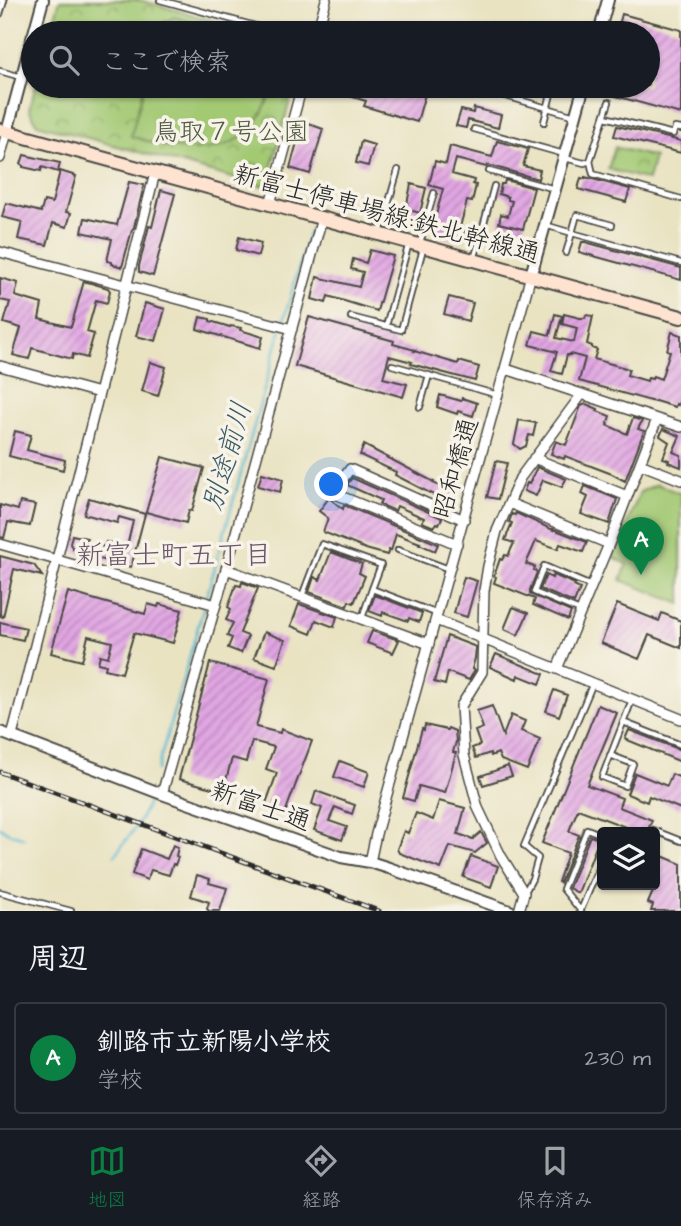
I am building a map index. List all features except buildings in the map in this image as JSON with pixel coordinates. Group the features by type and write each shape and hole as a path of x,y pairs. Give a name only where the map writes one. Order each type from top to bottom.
{"main road":[{"name":"新富士停車場線:鉄北幹線通","path":"3,131 681,317"}],"street":[{"path":"37,21 43,0"},
{"path":"320,21 326,0"},
{"path":"601,21 605,1"},
{"path":"0,158 3,131 21,80"},
{"path":"270,204 299,98"},
{"name":"昭和橋通","path":"370,862 580,98"},
{"path":"12,736 155,173"},
{"path":"162,794 322,218"},
{"path":"0,252 292,329"},
{"path":"0,366 99,394"},
{"path":"506,369 681,427"},
{"path":"519,911 524,893 501,856 478,808 464,755 461,706 482,672 484,591 497,531 520,478 582,394"},
{"path":"557,669 657,419"},
{"path":"534,458 627,496"},
{"path":"640,464 681,480"},
{"path":"457,544 333,493 350,469 464,520"},
{"path":"509,503 609,544"},
{"path":"0,544 216,605"},
{"path":"226,569 429,644"},
{"path":"437,617 483,639 681,719"},
{"name":"新富士通","path":"0,732 162,794 341,857 370,862 510,911"}],"lane":[{"path":"0,0 4,1 0,14"},
{"path":"160,0 237,21"},
{"path":"0,71 21,77"},
{"path":"513,98 575,116"},
{"path":"544,122 550,98"},
{"path":"609,102 590,161 593,174 681,199"},
{"path":"605,117 673,134 676,128 681,130"},
{"path":"474,129 584,163 590,161"},
{"path":"380,234 398,170"},
{"path":"488,171 555,190"},
{"path":"474,260 494,186"},
{"path":"386,326 434,193"},
{"path":"566,253 577,215 612,225"},
{"path":"544,224 681,263"},
{"path":"351,317 401,330 417,244"},
{"path":"391,365 498,396"},
{"path":"420,407 429,376"},
{"path":"302,597 322,544 381,565 361,619"},
{"path":"398,550 450,569"},
{"path":"581,611 534,592 544,566 591,586"},
{"path":"372,589 437,617"},
{"path":"524,893 532,879 538,858 524,846 593,683"},
{"path":"610,755 634,764 625,786 602,776 610,755 623,722 633,699"},
{"path":"623,722 681,745"},
{"path":"597,833 587,829 563,888 581,911 597,872"},
{"path":"660,833 681,841"},
{"path":"0,892 71,911"}],"green space":[{"path":"60,0 139,0 215,21 54,21"},
{"path":"174,17 190,21 168,21"},
{"name":"鳥取７号公園","path":"32,98 291,98 267,183 261,186 37,124 29,109"},
{"path":"141,98 268,98 251,129 235,141 217,147 176,148 131,136"},
{"path":"615,147 654,157 648,180 608,169"},
{"path":"657,484 681,494 681,604 621,580 627,564 613,557 640,492"}],"waterway":[{"name":"別途前川","path":"283,323 309,232"},
{"name":"別途前川","path":"206,599 281,329"},
{"name":"別途前川","path":"157,770 204,606"},
{"name":"別途前川","path":"115,855 138,824 148,803"},
{"name":"別途前川","path":"0,827 24,838"}],"railway":[{"path":"0,772 379,911"}],"place":[{"name":"釧路市立新陽小学校","path":"641,575"}],"district":[{"name":"新富士町五丁目","path":"174,554"}]}
